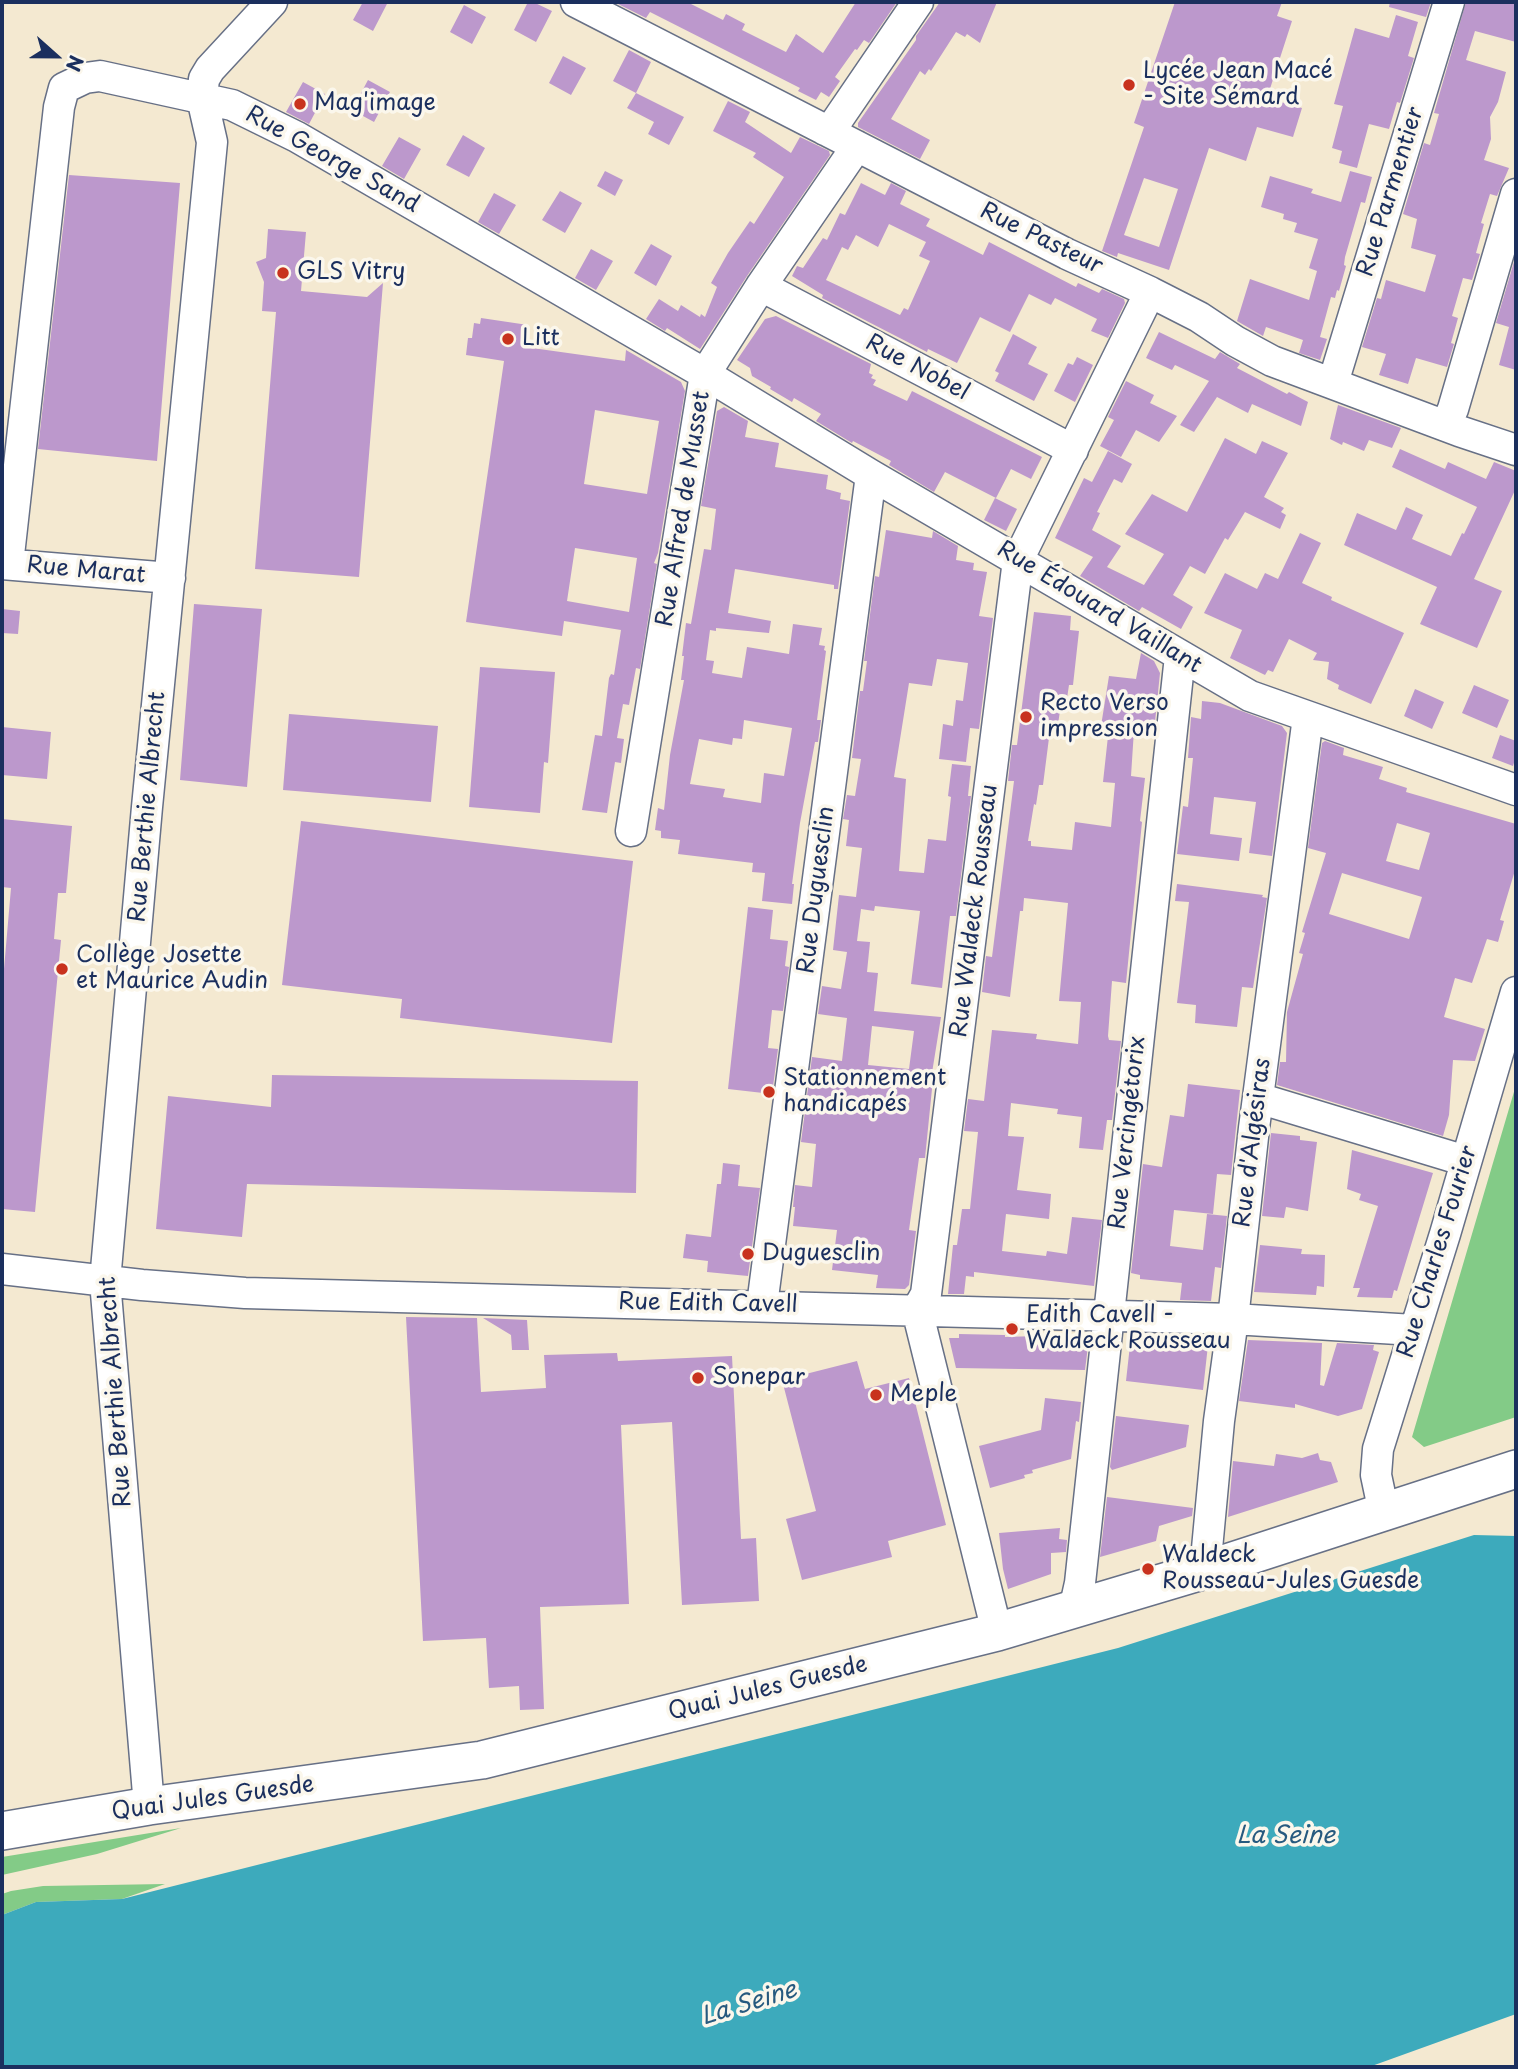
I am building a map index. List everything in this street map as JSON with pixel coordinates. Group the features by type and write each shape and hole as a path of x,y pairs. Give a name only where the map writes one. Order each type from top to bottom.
{"main road":[{"name":"Quai Jules Guesde","path":"2,1831 149,1806 482,1760 997,1632 1205,1570 1516,1469"}],"street":[{"path":"202,98 204,79 210,69 272,2"},
{"name":"Rue Pasteur","path":"576,2 1067,254 1199,317 1272,361 1516,450"},
{"path":"825,130 834,125 918,2"},
{"name":"Rue Parmentier","path":"1333,383 1449,2"},
{"name":"Rue George Sand","path":"5,564 59,107 64,88 85,78 100,76 232,105 297,137 705,374"},
{"name":"Rue Berthie Albrecht","path":"149,1806 105,1281 147,807 212,142 202,98"},
{"name":"Rue Alfred de Musset","path":"631,831 705,374 761,286 857,146"},
{"path":"1446,425 1453,410 1516,194"},
{"name":"Rue Nobel","path":"761,286 1073,450"},
{"name":"Rue Waldeck Rousseau","path":"917,1310 926,1294 1018,560 1150,292"},
{"name":"Rue Édouard Vaillant","path":"705,374 871,475 1250,696 1516,790"},
{"name":"Rue Duguesclin","path":"762,1305 871,475"},
{"name":"Rue Marat","path":"5,564 170,578"},
{"name":"Rue Vercingétorix","path":"1074,1610 1081,1569 1180,656"},
{"name":"Rue d'Algésiras","path":"1205,1570 1219,1421 1258,1098 1308,717"},
{"name":"Rue Charles Fourier","path":"1384,1513 1376,1464 1516,992"},
{"path":"1258,1098 1466,1161"},
{"name":"Rue Edith Cavell","path":"2,1269 246,1293 1233,1319 1414,1330"},
{"path":"917,1310 997,1632"}],"green space":[{"path":"1516,1085 1516,1417 1424,1447 1412,1437"},
{"path":"181,1828 97,1854 2,1875 2,1857"},
{"path":"165,1884 122,1899 36,1902 2,1915 2,1894 11,1891 43,1886"}],"water":[{"name":"La Seine","path":"1474,1535 1516,1536 1516,2014 1369,2067 2,2067 2,1915 36,1902 122,1899 1118,1648"}],"building":[{"path":"363,2 388,2 373,31 353,20"},
{"path":"528,2 552,11 536,42 514,30"},
{"path":"614,2 687,2 723,20 726,14 745,24 742,30 786,52 796,34 823,53 856,2 897,2 869,43 864,40 857,50 855,49 835,77 840,81 829,97 821,92 816,100 798,91 800,88 650,12 646,18"},
{"path":"940,2 997,2 980,43 967,34 965,37 956,32 931,71 929,69 925,75 920,71 891,119 930,140 920,159 858,127 858,123"},
{"path":"1175,2 1282,2 1277,16 1292,21 1267,98 1302,108 1293,137 1257,127 1246,161 1209,148 1169,270 1118,253 1117,257 1102,251 1144,127 1134,123","holes":["1144,178 1178,189 1159,247 1124,235"]},
{"path":"1390,2 1431,2 1426,17 1389,7"},
{"path":"1466,2 1516,2 1516,42 1475,31 1466,60 1506,72 1498,102 1490,117 1491,139 1484,160 1509,168 1497,196 1490,194 1481,223 1484,224 1476,253 1480,254 1472,280 1463,278 1452,316 1458,318 1447,367 1416,358 1408,384 1379,375 1386,354 1362,347 1377,298 1381,299 1386,280 1425,292 1436,255 1411,248 1417,219 1403,214 1424,143 1430,145 1439,114 1434,113"},
{"path":"464,5 486,17 472,44 450,32"},
{"path":"1396,15 1418,22 1408,56 1414,58 1400,103 1397,102 1389,129 1369,124 1357,168 1339,163 1342,151 1332,148 1343,106 1334,104 1355,28 1389,38"},
{"path":"629,50 651,62 636,93 613,81"},
{"path":"563,56 586,68 571,95 549,83"},
{"path":"368,80 390,92 374,122 352,110"},
{"path":"303,82 325,94 309,124 286,112"},
{"path":"636,93 684,117 669,145 648,134 654,122 627,108"},
{"path":"728,101 750,112 745,122 791,153 800,137 829,151 830,155 700,349 667,328 665,331 646,319 659,299 678,311 681,305 700,317 701,314 705,317 717,287 711,283 750,221 754,224 784,177 753,157 756,153 713,131"},
{"path":"463,135 485,148 469,177 446,165"},
{"path":"399,137 421,149 404,179 382,166"},
{"path":"605,171 623,180 615,196 597,186"},
{"path":"1350,171 1372,177 1365,203 1361,202 1345,257 1346,266 1339,291 1337,290 1335,298 1331,297 1320,337 1327,339 1320,360 1299,353 1303,340 1266,327 1263,336 1237,321 1250,279 1309,300 1317,271 1309,268 1318,239 1294,232 1297,223 1283,219 1284,214 1261,207 1270,176 1313,189 1311,193 1341,202"},
{"path":"69,175 180,183 157,461 38,449"},
{"path":"861,183 885,195 891,183 906,191 900,204 930,219 926,226 983,255 989,242 1076,287 1078,283 1099,293 1102,289 1124,299 1125,303 1108,338 1091,331 1097,319 1055,298 1051,305 1029,294 1010,332 980,317 957,363 928,349 927,352 822,298 823,295 792,276 797,266 803,268 823,238 827,240 840,213 845,215","holes":["889,224 926,242 919,256 930,261 908,310 904,308 900,315 826,280 842,247 848,250 856,235 878,247"]},
{"path":"560,191 582,203 565,233 542,220"},
{"path":"494,193 516,205 499,234 478,222"},
{"path":"268,229 306,232 301,291 367,297 383,283 359,577 255,569 276,312 262,311 264,282 256,262 266,258"},
{"path":"651,244 672,256 656,286 634,273"},
{"path":"591,249 613,261 596,290 575,278"},
{"path":"1516,255 1516,370 1499,365 1509,327 1496,323"},
{"path":"776,316 871,364 869,373 873,375 871,378 876,380 873,385 907,401 912,391 1042,457 1031,479 1011,469 996,498 945,472 934,492 889,465 891,461 853,441 852,443 816,421 821,414 794,398 792,402 770,389 771,387 752,376 750,368 737,360 765,319"},
{"path":"481,318 528,325 525,347 625,361 626,350 681,382 685,391 658,553 654,563 657,564 640,669 636,668 629,705 623,704 617,738 624,739 621,763 615,762 607,813 582,810 595,735 602,736 609,678 611,674 614,675 621,630 564,621 562,636 466,622 504,361 466,355 468,338 472,338 474,323 480,324","holes":["595,410 659,421 647,494 584,484","575,548 637,558 629,612 567,601"]},
{"path":"1159,332 1215,359 1220,352 1240,364 1237,368 1308,402 1301,426 1252,404 1248,413 1217,397 1194,432 1180,425 1209,381 1175,365 1172,370 1146,358"},
{"path":"1013,334 1037,347 1028,364 1048,374 1034,401 995,381 999,373 995,371"},
{"path":"1077,357 1093,365 1075,402 1054,391 1068,363 1073,365"},
{"path":"1126,381 1154,395 1150,403 1177,416 1159,442 1136,430 1121,457 1100,446 1114,420 1108,417"},
{"path":"1338,405 1401,428 1392,448 1369,440 1364,451 1330,439"},
{"path":"724,407 748,421 745,437 779,443 775,467 828,475 826,489 841,493 840,499 850,501 838,589 834,589 834,585 735,569 728,613 771,621 769,633 716,628 716,631 710,630 706,660 714,661 712,673 742,678 747,647 789,654 793,624 822,628 819,645 825,646 826,651 817,720 821,720 800,823 792,904 762,901 765,873 752,872 753,863 678,854 680,840 661,838 661,831 655,830 658,808 664,810 670,755 684,680 681,680 686,623 691,624 704,549 711,550 716,509 701,506 717,411","holes":["744,720 792,728 784,776 764,773 761,803 723,797 725,789 690,784 699,739 732,745 733,738 742,739"]},
{"path":"1225,438 1256,454 1262,441 1288,453 1264,497 1284,508 1281,512 1286,515 1280,529 1245,512 1228,540 1225,538 1205,574 1190,566 1173,595 1193,607 1181,629 1142,607 1139,611 1080,576 1093,557 1055,538 1084,478 1092,482 1108,451 1132,464 1122,483 1114,479 1097,512 1100,513 1092,530 1121,546 1107,567 1144,585 1164,554 1125,534 1152,494 1187,512"},
{"path":"1400,449 1445,469 1448,462 1486,479 1494,462 1516,471 1516,488 1474,579 1502,591 1477,648 1420,624 1437,587 1344,545 1357,513 1396,530 1406,507 1423,515 1412,539 1451,556 1462,533 1464,534 1477,507 1392,467"},
{"path":"995,498 1017,509 1006,531 984,520"},
{"path":"886,530 932,538 933,531 958,546 956,560 974,563 973,570 987,572 979,616 993,618 979,729 970,728 966,762 939,759 943,724 953,726 956,700 963,701 968,663 937,659 932,686 909,683 894,777 906,779 899,871 924,873 928,839 946,841 952,764 971,766 968,796 971,796 956,916 950,916 942,988 911,984 920,911 875,906 874,911 861,909 857,941 870,942 867,972 878,973 874,1011 941,1017 931,1079 925,1158 919,1158 909,1230 916,1231 909,1285 905,1289 876,1288 878,1275 832,1270 837,1230 793,1226 795,1185 812,1187 816,1144 801,1142 812,1057 842,1061 847,1018 818,1014 822,986 841,989 847,952 833,950 839,895 856,897 862,848 846,846 849,820 843,819 847,795 855,796 861,759 852,758 860,691 863,691 867,661 864,661 875,576 879,577","holes":["872,1026 914,1031 909,1069 868,1065"]},
{"path":"1300,533 1321,543 1302,583 1332,597 1331,600 1404,633 1371,704 1338,689 1339,685 1327,679 1329,662 1313,660 1317,653 1289,639 1273,672 1268,670 1265,675 1230,658 1242,630 1204,613 1225,573 1257,589 1265,573 1278,579"},
{"path":"194,604 262,609 247,787 180,780"},
{"path":"2,609 20,611 18,634 2,633"},
{"path":"1034,612 1071,616 1070,630 1079,631 1073,685 1069,685 1066,705 1061,704 1057,731 1050,730 1043,785 1039,785 1036,805 1034,804 1028,841 1031,841 1031,846 1072,850 1075,822 1111,827 1115,783 1103,782 1109,727 1101,726 1109,676 1136,679 1141,653 1154,661 1160,673 1154,732 1134,730 1131,776 1145,778 1142,822 1126,983 1112,981 1108,1036 1109,1040 1121,1041 1112,1120 1107,1120 1103,1150 1079,1148 1082,1117 1057,1114 1058,1109 1011,1103 1008,1136 1024,1137 1017,1190 1051,1194 1049,1219 1006,1214 1002,1251 1046,1256 1047,1251 1067,1254 1072,1217 1102,1220 1094,1286 974,1272 974,1277 966,1276 964,1294 948,1294 953,1245 957,1245 962,1209 970,1209 978,1132 964,1131 968,1099 984,1101 992,1030 1037,1034 1036,1039 1078,1044 1081,1002 1059,1001 1068,903 1024,898 1023,911 1020,911 1010,997 982,992 986,956 992,957 1014,781 1008,781 1012,745 1017,745"},
{"path":"480,667 555,672 548,763 544,762 540,813 469,807"},
{"path":"1474,685 1509,700 1497,728 1462,713"},
{"path":"1415,689 1444,702 1432,729 1404,716"},
{"path":"1202,701 1220,703 1282,726 1287,733 1272,856 1249,853 1256,802 1214,797 1210,834 1242,838 1239,861 1177,854 1183,806 1188,807 1193,758 1188,758 1191,717 1201,719"},
{"path":"289,714 438,726 431,802 283,790"},
{"path":"2,727 51,732 47,779 2,775"},
{"path":"1500,735 1516,741 1513,766 1492,758"},
{"path":"1325,741 1344,748 1343,755 1383,767 1379,779 1407,788 1406,792 1516,824 1516,867 1500,920 1504,921 1498,942 1487,939 1472,983 1455,978 1444,1017 1485,1029 1475,1061 1453,1060 1449,1115 1443,1136 1277,1085 1280,1062 1286,1062 1287,1012 1303,954 1299,953 1305,933 1302,932 1326,853 1308,848 1322,743","holes":["1397,823 1430,833 1419,870 1386,861","1342,873 1422,897 1409,939 1329,914"]},
{"path":"2,819 72,826 66,893 58,893 54,939 61,940 35,1212 2,1209 2,992 11,888 2,887"},
{"path":"301,821 633,861 612,1043 400,1018 402,999 282,985"},
{"path":"1177,884 1263,895 1262,897 1267,898 1253,988 1242,987 1237,1027 1195,1023 1196,1005 1177,1003 1189,902 1175,901"},
{"path":"748,907 773,910 770,939 788,941 785,966 789,967 783,1011 772,1010 768,1048 778,1049 772,1094 728,1089"},
{"path":"272,1075 638,1081 636,1193 247,1184 242,1237 156,1229 168,1096 271,1107"},
{"path":"1188,1084 1240,1090 1231,1175 1217,1174 1213,1214 1174,1210 1170,1246 1203,1250 1207,1214 1227,1216 1221,1268 1215,1267 1211,1301 1180,1300 1182,1283 1140,1279 1140,1275 1131,1273 1143,1164 1162,1167 1170,1115 1184,1117"},
{"path":"1271,1133 1300,1136 1300,1140 1317,1142 1308,1211 1286,1207 1284,1218 1262,1216"},
{"path":"1352,1150 1433,1173 1397,1291 1394,1290 1392,1298 1357,1297 1360,1288 1353,1288 1378,1206 1359,1200 1361,1194 1347,1189"},
{"path":"723,1163 740,1165 738,1186 760,1188 748,1276 707,1272 708,1261 683,1258 686,1234 711,1237 717,1184 721,1184"},
{"path":"1260,1245 1302,1249 1301,1254 1325,1255 1324,1287 1317,1286 1316,1295 1254,1292"},
{"path":"406,1317 477,1318 481,1392 546,1388 544,1355 617,1353 618,1361 732,1356 741,1539 756,1538 759,1601 682,1605 672,1422 621,1425 629,1604 540,1607 544,1709 520,1710 519,1686 489,1688 486,1638 423,1641"},
{"path":"483,1318 527,1320 529,1350 512,1350 511,1335"},
{"path":"959,1334 1005,1337 1069,1335 1089,1338 1085,1370 956,1368 949,1338 959,1338"},
{"path":"1248,1340 1322,1343 1320,1385 1324,1386 1337,1343 1374,1345 1373,1350 1379,1352 1362,1409 1338,1416 1295,1404 1295,1408 1239,1401"},
{"path":"1168,1344 1208,1345 1203,1390 1126,1381 1130,1345 1169,1347"},
{"path":"857,1361 865,1389 909,1378 946,1525 888,1541 892,1557 802,1580 786,1519 816,1511 782,1380"},
{"path":"1045,1398 1081,1402 1071,1459 1032,1470 1033,1473 1024,1475 1025,1478 990,1488 979,1446 1041,1430"},
{"path":"1116,1416 1189,1425 1186,1447 1112,1470 1110,1467"},
{"path":"1318,1453 1320,1460 1331,1462 1338,1482 1228,1517 1233,1461 1274,1466 1276,1454 1302,1458"},
{"path":"1107,1497 1193,1508 1192,1516 1159,1526 1156,1541 1100,1557"},
{"path":"1060,1528 1059,1539 1067,1540 1066,1552 1051,1553 1051,1574 1008,1589 999,1533"}],"place":[{"name":"Lycée Jean Macé - Site Sémard","path":"1129,85"},
{"name":"Mag'image","path":"300,104"},
{"name":"GLS Vitry","path":"283,273"},
{"name":"Litt","path":"508,339"},
{"name":"Recto Verso impression","path":"1026,717"},
{"name":"Collège Josette et Maurice Audin","path":"62,969"},
{"name":"Stationnement handicapés","path":"769,1092"},
{"name":"Duguesclin","path":"748,1254"},
{"name":"Edith Cavell - Waldeck Rousseau","path":"1012,1329"},
{"name":"Sonepar","path":"698,1378"},
{"name":"Meple","path":"876,1395"},
{"name":"Waldeck Rousseau-Jules Guesde","path":"1148,1569"}]}
